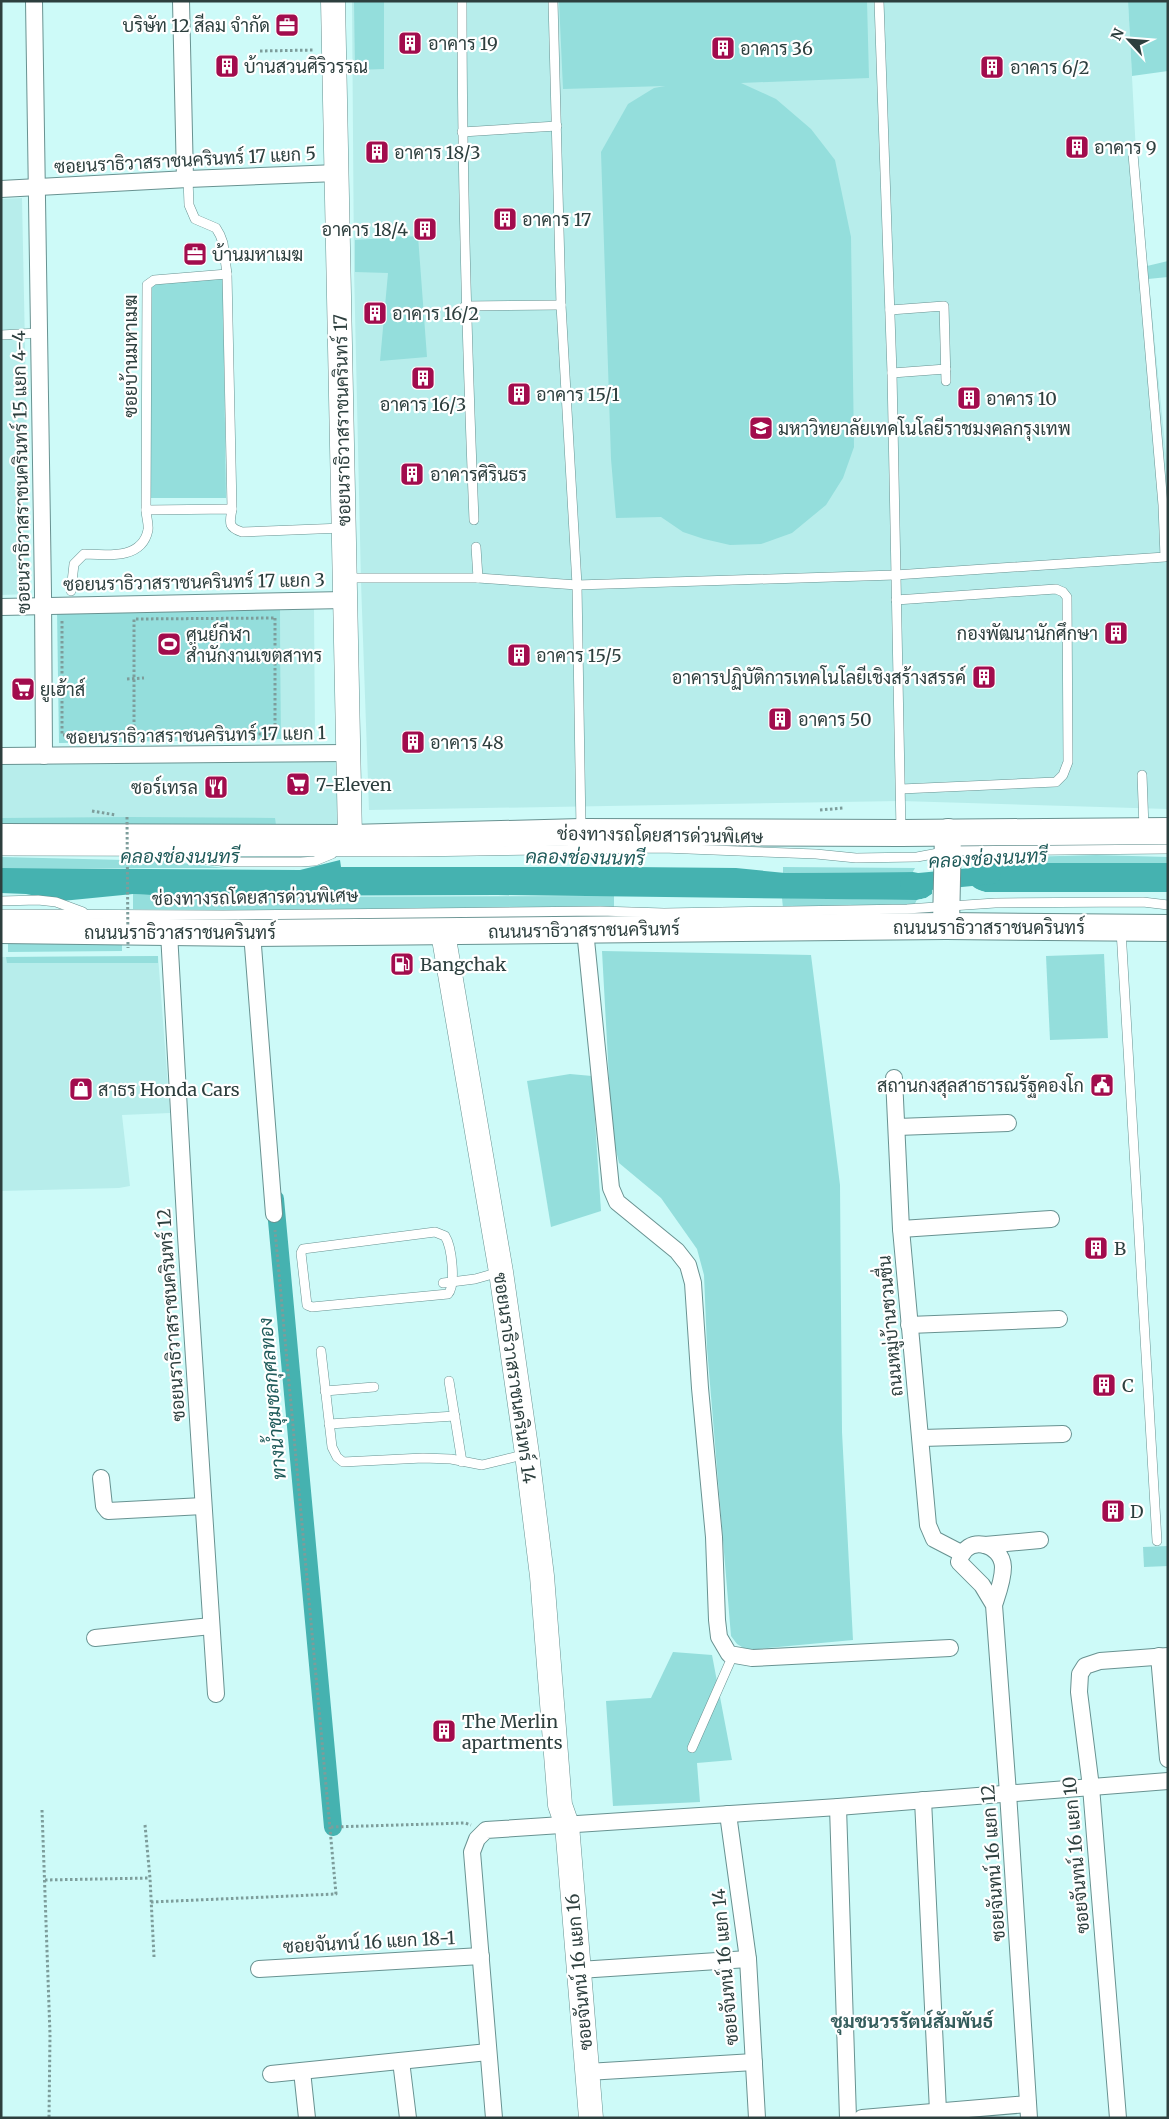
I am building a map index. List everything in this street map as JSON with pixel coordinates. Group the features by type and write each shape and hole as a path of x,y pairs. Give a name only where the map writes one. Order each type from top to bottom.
{"main road":[{"path":"1,837 344,845 581,832 901,833 949,849 1156,831"},
{"path":"947,907 949,849"},
{"name":"ถนนนราธิวาสราชนครินทร์","path":"1,930 169,934 443,933 585,930 947,907 1120,928 1168,928"}],"street":[{"name":"ซอยนราธิวาสราชนครินทร์ 15 แยก 4-4","path":"34,1 44,756"},
{"path":"180,1 186,179"},
{"name":"ซอยนราธิวาสราชนครินทร์ 17","path":"333,1 348,753 344,845"},
{"name":"ซอยนราธิวาสราชนครินทร์ 17 แยก 5","path":"1,189 337,173"},
{"name":"ซอยนราธิวาสราชนครินทร์ 17 แยก 3","path":"1,607 345,589"},
{"name":"ซอยนราธิวาสราชนครินทร์ 17 แยก 1","path":"1,756 348,753"},
{"path":"585,930 611,1188 617,1202 677,1251 688,1265 693,1283 700,1388 714,1537 719,1637 729,1654 752,1658 950,1648"},
{"path":"252,933 274,1214"},
{"name":"ซอยนราธิวาสราชนครินทร์ 14","path":"443,933 500,1272 527,1454 542,1576 560,1805 566,1825"},
{"name":"ซอยนราธิวาสราชนครินทร์ 12","path":"169,934 210,1626 216,1694"},
{"name":"ถนนหมู่บ้านชวนชื่น","path":"894,1078 901,1229 909,1326 922,1438 928,1525 934,1539 961,1553"},
{"path":"897,1127 1008,1123"},
{"path":"901,1229 1051,1219"},
{"path":"909,1326 1059,1320"},
{"path":"922,1438 1063,1434"},
{"path":"101,1478 104,1506 108,1511 203,1506"},
{"path":"994,1606 982,1585 959,1562 961,1553 967,1546 1040,1540"},
{"path":"985,1545 995,1551 1003,1565 1001,1582 994,1606"},
{"name":"ซอยจันทน์ 16 แยก 12","path":"994,1606 1028,2111"},
{"path":"95,1638 210,1626"},
{"path":"1163,1656 1168,1759"},
{"name":"ซอยจันทน์ 16 แยก 10","path":"1118,2118 1091,1787 1079,1692 1081,1671 1085,1666 1100,1661 1163,1656"},
{"path":"494,2118 472,1852 478,1839 486,1830 838,1807 1168,1781"},
{"path":"923,1800 938,2111"},
{"path":"838,1807 848,2118"},
{"name":"ซอยจันทน์ 16 แยก 14","path":"728,1814 748,1959 757,2118"},
{"name":"ซอยจันทน์ 16 แยก 16","path":"566,1825 591,2118"},
{"name":"ซอยจันทน์ 16 แยก 18-1","path":"259,1969 480,1956"},
{"path":"579,1970 748,1959"},
{"path":"271,2074 488,2052"},
{"path":"402,2061 408,2118"},
{"path":"587,2072 754,2062"},
{"path":"302,2071 307,2118"},
{"path":"862,2118 938,2111 1028,2111"}],"lane":[{"path":"462,1 465,306 474,520"},
{"path":"553,1 561,305 577,585 581,832"},
{"path":"879,1 892,373 901,833"},
{"path":"462,132 557,126"},
{"path":"345,589 478,578 577,585 895,575 1165,557 1162,496 1132,154"},
{"path":"186,179 189,205 195,219 216,228 220,235 223,243 227,274 232,509 230,525 233,529 242,532 344,528"},
{"name":"ซอยบ้านมหาเมฆ","path":"71,591 74,564 84,554 112,556 131,552 142,543 148,530 146,510 147,285 154,280 227,274"},
{"path":"465,306 561,305"},
{"path":"890,310 944,306 946,381"},
{"path":"1,335 38,333"},
{"path":"892,373 946,369"},
{"path":"146,510 232,509"},
{"path":"476,548 478,578"},
{"path":"896,600 1056,589 1063,592 1067,598 1068,762 1062,775 1056,782 901,789"},
{"path":"1142,775 1156,831"},
{"name":"ช่องทางรถโดยสารด่วนพิเศษ","path":"1,851 191,852 344,845 663,848 816,854 856,858 917,857 949,849 1168,849"},
{"path":"1,901 38,900 56,902 90,914"},
{"name":"ช่องทางรถโดยสารด่วนพิเศษ","path":"1,914 590,911 664,913 907,909 1005,903 1143,902 1168,905"},
{"path":"1120,928 1157,1542"},
{"path":"438,1232 447,1240 453,1282 452,1290 445,1295 310,1307 307,1303 301,1253 305,1248 438,1232"},
{"path":"443,1283 500,1272"},
{"path":"321,1351 332,1447 337,1457 343,1462 423,1458 451,1459 482,1465 527,1454"},
{"path":"449,1381 462,1462"},
{"path":"325,1391 374,1387"},
{"path":"329,1424 455,1416"},
{"path":"692,1748 733,1655"}],"path":[{"path":"260,51 319,50"},
{"path":"71,619 62,619 62,735 275,734 275,618 125,619"},
{"path":"134,619 134,735"},
{"path":"127,680 144,678"},
{"path":"816,811 843,808"},
{"path":"92,811 127,817 128,948"},
{"path":"151,1902 336,1894 274,1214"},
{"path":"42,1810 50,2034 49,2118"},
{"path":"331,1827 466,1822 486,1830"},
{"path":"145,1825 154,1957"},
{"path":"45,1880 150,1878"}],"shaded area":[{"name":"มหาวิทยาลัยเทคโนโลยีราชมงคลกรุงเทพ","path":"352,1 1128,1 1136,153 1168,474 1168,809 901,801 369,810 361,582 354,268"},
{"path":"354,1 384,1 384,69 355,70"},
{"path":"559,1 867,1 869,78 741,83 776,99 811,129 835,160 851,237 854,447 843,478 826,505 792,533 761,544 730,545 683,532 661,517 616,518 611,459 601,152 628,104 654,88 665,86 563,89"},
{"path":"1128,1 1168,1 1168,71 1132,76"},
{"path":"22,198 30,594 1,595 1,199"},
{"path":"418,236 427,357 380,361 388,273 355,272 355,240"},
{"path":"1168,261 1168,277 1148,279 1147,266"},
{"path":"223,278 226,498 150,498 149,290 152,284"},
{"path":"280,607 314,607 315,738 281,739"},
{"name":"ศูนย์กีฬา สำนักงานเขตสาทร","path":"280,607 281,739 59,743 57,610"},
{"path":"342,747 343,825 1,825 1,754"},
{"path":"1,818 275,818 276,825 1,825"},
{"path":"1096,855 1168,857 1168,863 984,863 984,858"},
{"path":"1,857 166,861 225,868 1,868"},
{"path":"340,860 341,867 736,868 785,873 917,872 928,875 933,879 932,894 917,900 498,895 170,896 133,894 62,901 26,894 1,893 1,868 300,870"},
{"path":"984,863 1168,863 1168,892 985,892 973,886 969,882 968,877 968,872 971,868"},
{"path":"783,867 915,868 913,872 783,873"},
{"path":"133,894 256,897 614,896 614,908 289,911 133,909"},
{"path":"782,898 917,900 914,905 783,908"},
{"path":"8,942 122,943 122,951 8,952"},
{"path":"602,951 811,955 840,1185 842,1432 853,1640 747,1650 737,1644 731,1636 707,1348 704,1275 697,1249 661,1198 619,1163 612,1133"},
{"path":"1104,954 1108,1038 1050,1040 1046,956"},
{"name":"สาธร Honda Cars","path":"158,956 170,1113 122,1115 130,1186 119,1188 1,1191 1,957"},
{"path":"158,956 158,963 7,963 6,957"},
{"path":"570,1074 592,1076 601,1211 551,1227 527,1081"},
{"path":"1168,1546 1168,1566 1144,1567 1143,1547"},
{"path":"673,1652 712,1655 732,1760 697,1763 700,1802 613,1806 606,1701 651,1698"}],"pier":[{"path":"984,861 984,863 970,867 968,874 969,883 973,888 985,892 985,895 971,890 967,884 965,874 971,863"},
{"path":"917,869 929,873 935,878 934,896 927,900 916,902 932,894 933,887 933,879 928,875 913,872"}],"waterway":[{"name":"คลองช่องนนทรี","path":"909,883 992,875"},
{"name":"ทางน้ำชุมชลกุศลทอง","path":"275,1199 333,1827"}],"place":[{"name":"บริษัท 12 สีลม จำกัด","path":"287,25"},
{"name":"อาคาร 19","path":"410,43"},
{"name":"อาคาร 36","path":"723,48"},
{"name":"บ้านสวนศิริวรรณ","path":"227,66"},
{"name":"อาคาร 6/2","path":"992,67"},
{"name":"อาคาร 9","path":"1077,147"},
{"name":"อาคาร 18/3","path":"377,152"},
{"name":"อาคาร 17","path":"505,219"},
{"name":"อาคาร 18/4","path":"425,229"},
{"name":"บ้านมหาเมฆ","path":"195,254"},
{"name":"อาคาร 16/2","path":"375,313"},
{"name":"อาคาร 16/3","path":"423,378"},
{"name":"อาคาร 15/1","path":"519,394"},
{"name":"อาคาร 10","path":"969,398"},
{"name":"มหาวิทยาลัยเทคโนโลยีราชมงคลกรุงเทพ","path":"761,428"},
{"name":"อาคารศิรินธร","path":"412,474"},
{"name":"กองพัฒนานักศึกษา","path":"1116,633"},
{"name":"ศูนย์กีฬา สำนักงานเขตสาทร","path":"169,644"},
{"name":"อาคาร 15/5","path":"519,655"},
{"name":"อาคารปฏิบัติการเทคโนโลยีเชิงสร้างสรรค์","path":"984,677"},
{"name":"ยูเฮ้าส์","path":"23,689"},
{"name":"อาคาร 50","path":"780,719"},
{"name":"อาคาร 48","path":"413,742"},
{"name":"7-Eleven","path":"298,784"},
{"name":"ซอร์เทรล","path":"216,787"},
{"name":"Bangchak","path":"402,964"},
{"name":"สถานกงสุลสาธารณรัฐคองโก","path":"1102,1085"},
{"name":"สาธร Honda Cars","path":"81,1089"},
{"name":"B","path":"1096,1248"},
{"name":"C","path":"1104,1385"},
{"name":"D","path":"1113,1511"},
{"name":"The Merlin apartments","path":"444,1731"}],"district":[{"name":"ชุมชนวรรัตน์สัมพันธ์","path":"912,2021"}]}
